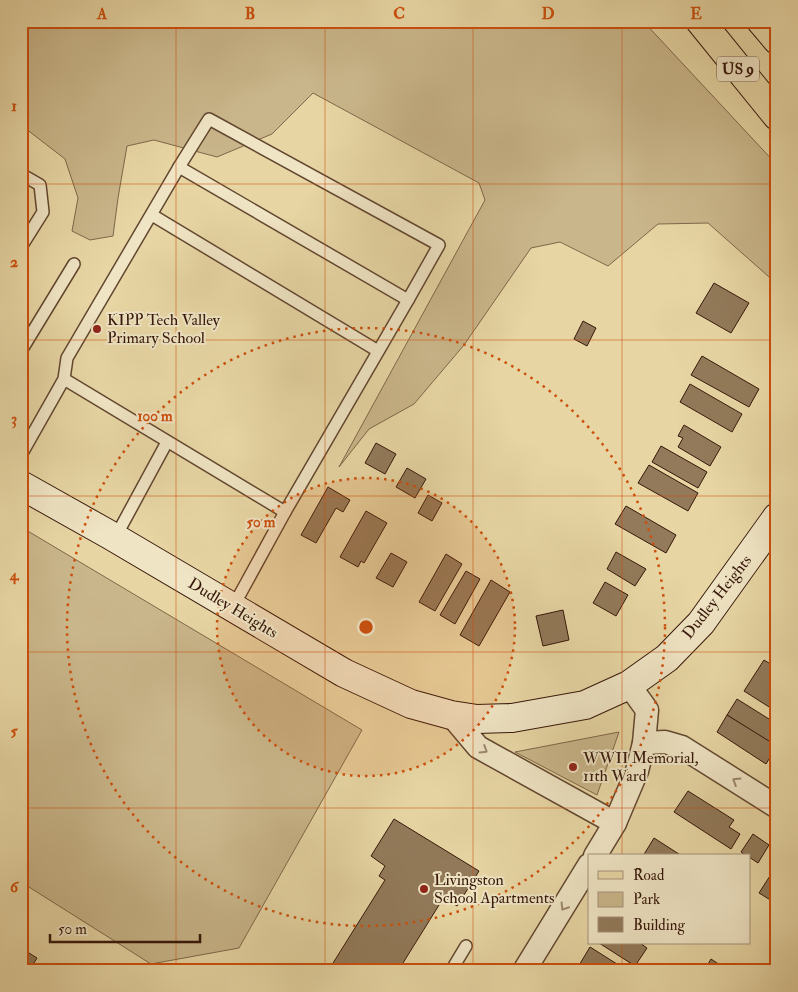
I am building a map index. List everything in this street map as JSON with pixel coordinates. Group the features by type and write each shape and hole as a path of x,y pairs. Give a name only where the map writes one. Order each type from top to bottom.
{"main road":[{"name":"US 9","path":"700,21 777,116"},
{"name":"US 9","path":"761,21 777,40"},
{"name":"Dudley Heights","path":"21,485 344,673 411,704 451,715 478,719 503,718 584,705 629,685 667,658 701,623 777,517"}],"street":[{"path":"596,854 615,823 637,771 644,743 647,710 629,685"},
{"path":"451,715 478,747 615,823"},
{"path":"644,743 666,742 682,747 777,807"},
{"path":"524,971 588,867"}],"lane":[{"path":"21,455 64,379 67,358 209,119 439,245 285,512 233,608"},
{"path":"179,167 408,300"},
{"path":"21,174 40,185 42,212 21,247"},
{"path":"152,215 378,351"},
{"path":"21,351 74,264"},
{"path":"64,379 285,512"},
{"path":"115,538 167,442"},
{"path":"451,971 466,946"}],"green space":[{"path":"21,21 643,21 777,165 777,284 708,223 658,224 608,266 560,242 531,248 464,345 414,404 369,429 339,467 485,200 479,183 313,93 272,134 217,157 154,140 127,146 113,236 90,240 72,231 78,198 65,159 21,125"},
{"path":"21,527 362,730 239,948 151,964 21,882"},
{"path":"619,732 597,795 515,752"}],"building":[{"path":"714,283 749,303 731,333 696,313"},
{"path":"583,321 596,328 587,346 574,339"},
{"path":"702,356 759,389 749,407 691,375"},
{"path":"690,384 742,414 732,432 680,402"},
{"path":"684,425 721,447 710,466 678,447 683,438 678,436"},
{"path":"376,443 396,454 385,474 365,463"},
{"path":"661,446 707,472 698,488 652,462"},
{"path":"649,465 698,493 688,511 638,483"},
{"path":"407,468 426,479 415,498 396,487"},
{"path":"328,487 350,500 343,512 336,508 316,543 301,535"},
{"path":"428,495 442,503 432,521 418,513"},
{"path":"626,506 676,535 666,553 615,524"},
{"path":"366,511 387,523 364,563 361,561 358,567 340,557"},
{"path":"616,552 646,569 635,586 607,569"},
{"path":"391,553 407,562 393,587 376,578"},
{"path":"446,554 462,564 435,611 419,602"},
{"path":"466,571 480,579 455,624 440,615"},
{"path":"491,580 510,592 479,646 460,635"},
{"path":"605,582 628,595 616,616 593,603"},
{"path":"563,610 569,640 543,646 536,616"},
{"path":"777,645 777,658 775,656 774,658 770,656"},
{"path":"764,660 777,668 777,712 744,691"},
{"path":"737,699 777,724 777,747 727,715"},
{"path":"727,715 777,746 766,764 717,732"},
{"path":"688,791 734,820 729,827 740,834 731,849 674,812"},
{"name":"Livingston School Apartments","path":"394,819 479,871 457,906 444,897 398,971 328,971 385,880 379,876 385,866 371,856"},
{"path":"753,834 769,845 758,863 750,858 750,854 741,852"},
{"path":"654,838 679,854 644,854"},
{"path":"777,865 777,904 759,893"},
{"path":"601,944 641,944 647,948 635,966"},
{"path":"590,947 628,971 584,971 578,967"},
{"path":"21,948 37,958 29,971 21,971"},
{"path":"711,959 726,969 725,971 704,971"}],"place":[{"name":"KIPP Tech Valley Primary School","path":"97,329"},
{"name":"WWII Memorial, 11th Ward","path":"573,767"},
{"name":"Livingston School Apartments","path":"424,889"}]}
